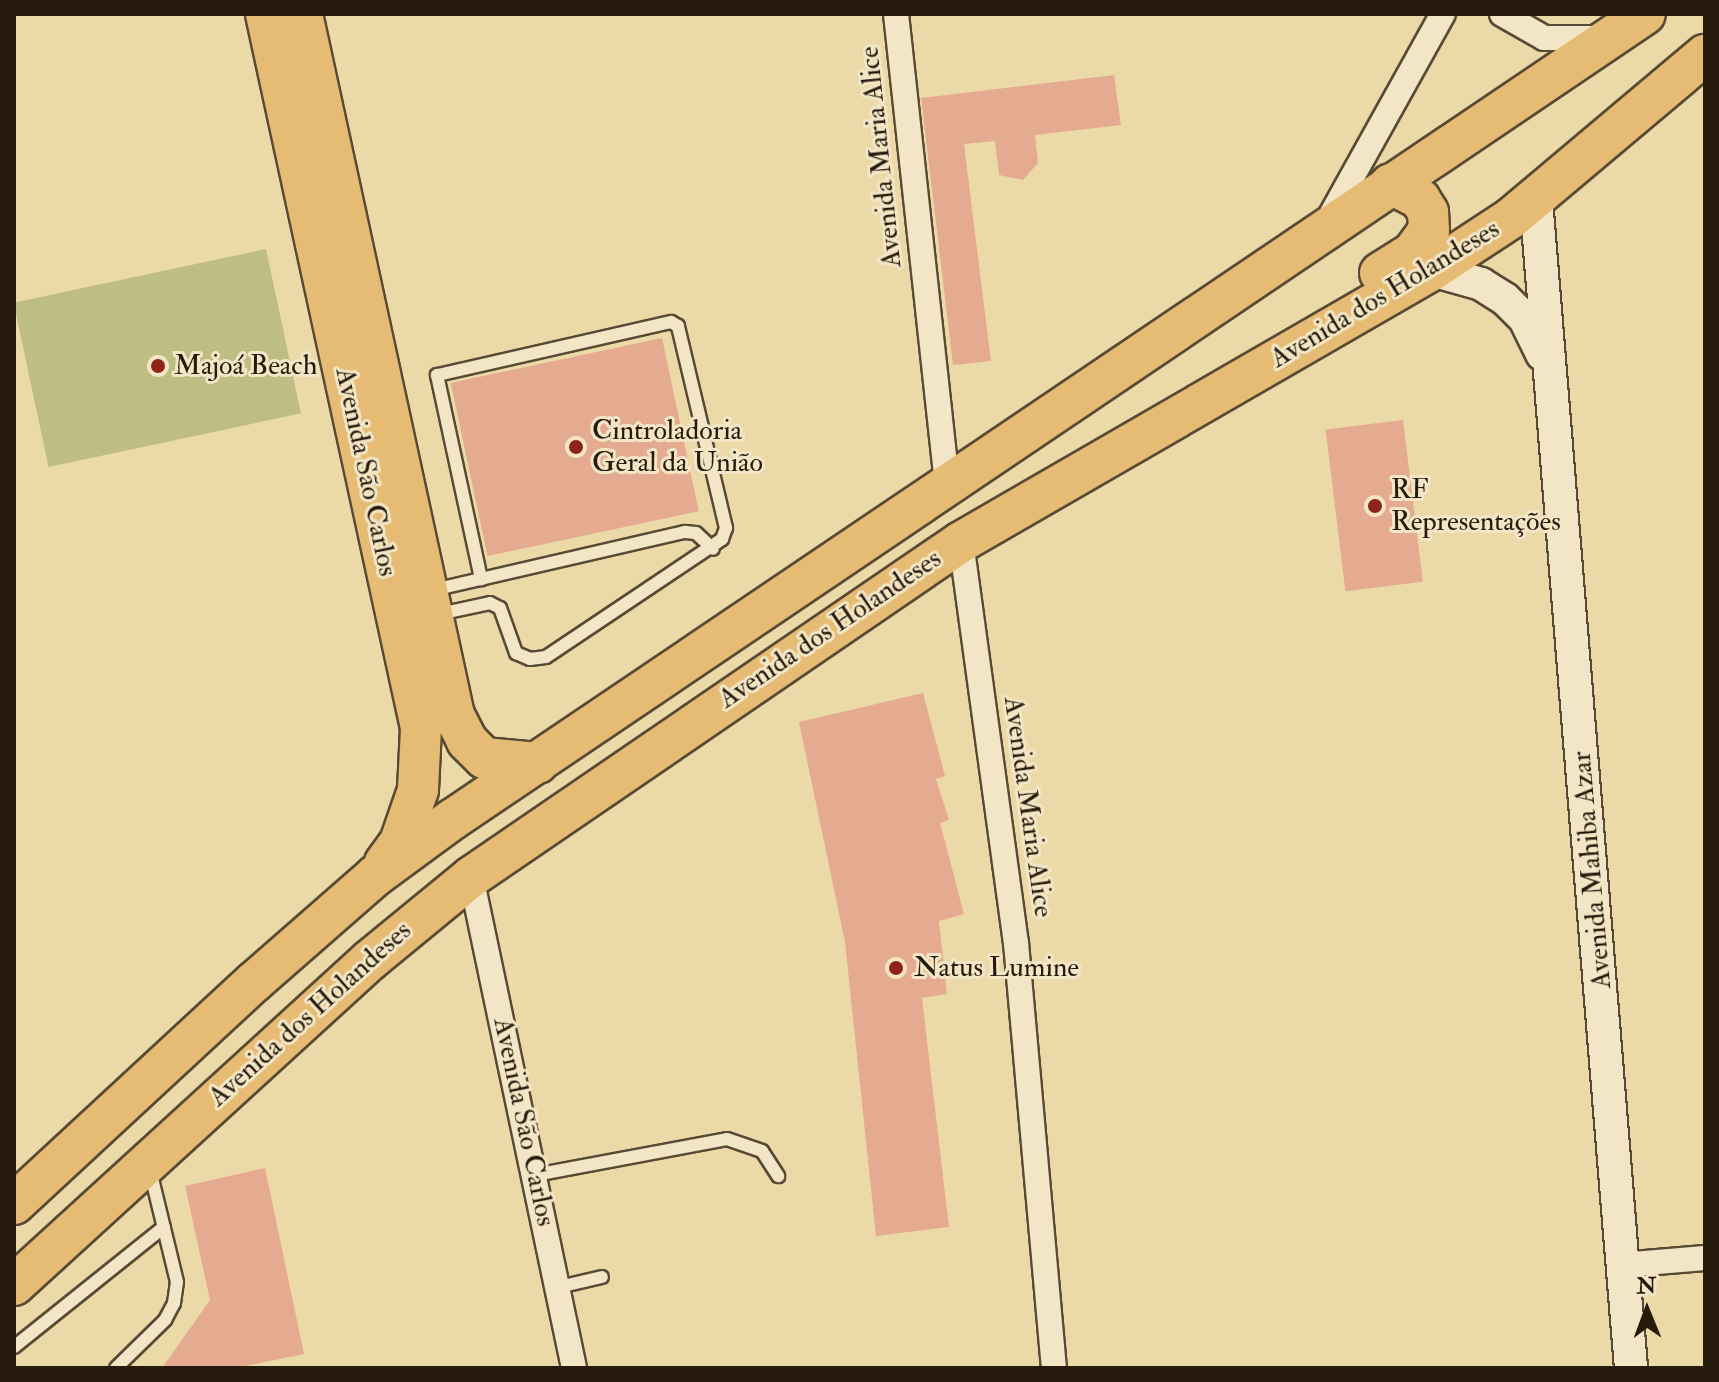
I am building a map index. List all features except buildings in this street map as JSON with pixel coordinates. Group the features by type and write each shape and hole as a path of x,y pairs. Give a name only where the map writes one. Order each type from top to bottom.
{"main road":[{"name":"Avenida São Carlos","path":"266,14 421,728 421,767 409,820 375,876"},
{"name":"Avenida São Carlos","path":"302,14 454,715 467,741 484,758 538,763"},
{"name":"Avenida dos Holandeses","path":"14,1204 375,876 947,484 1645,14"},
{"name":"Avenida dos Holandeses","path":"14,1285 370,960 471,877 961,542 1432,270 1536,200 1705,55"},
{"path":"1147,434 1216,376 1423,242 1430,222 1425,205 1412,192 1391,184"}],"street":[{"name":"Avenida Maria Alice","path":"896,14 947,484"},
{"path":"1323,230 1443,14"},
{"path":"1502,14 1544,38 1607,38"},
{"name":"Avenida Mahiba Azar","path":"1536,200 1631,1368"},
{"name":"Avenida Mahiba Azar","path":"1432,270 1481,284 1505,299 1533,331 1548,372"},
{"name":"Avenida Maria Alice","path":"961,542 1016,943 1054,1368"},
{"name":"Avenida São Carlos","path":"471,877 574,1368"},
{"path":"1621,1265 1705,1258"}],"lane":[{"path":"429,604 490,603 500,608 516,653 530,659 546,657 713,549 726,528 684,335 671,322 437,375 481,579"},
{"path":"429,604 481,579 685,532 696,533 713,549"},
{"path":"535,1175 727,1139 762,1151 778,1176"},
{"path":"116,1368 165,1320 174,1303 177,1282 148,1161"},
{"path":"14,1347 164,1227"},
{"path":"559,1287 602,1277"}],"shaded area":[{"name":"Majoá Beach","path":"266,249 301,413 49,467 14,303"}],"place":[{"name":"Majoá Beach","path":"158,366"},
{"name":"Cintroladoria Geral da União","path":"576,447"},
{"name":"RF Representações","path":"1375,506"},
{"name":"Natus Lumine","path":"896,968"}]}
